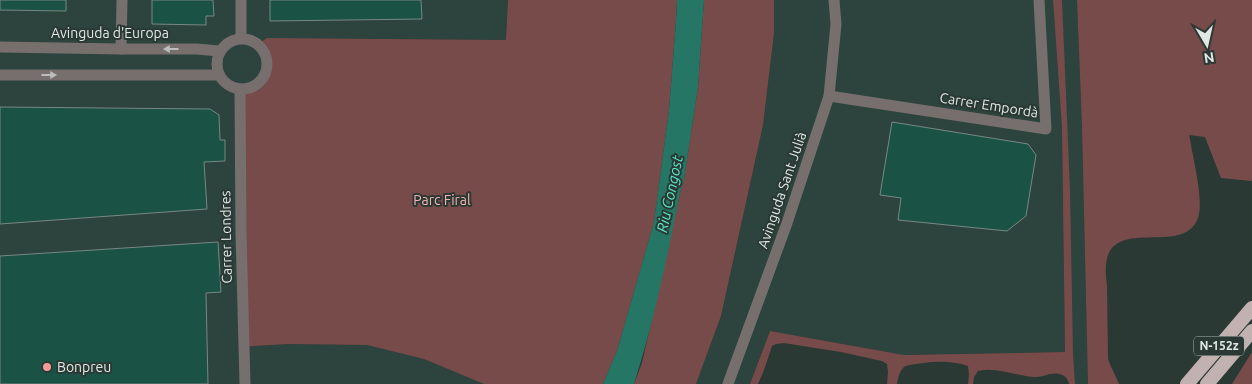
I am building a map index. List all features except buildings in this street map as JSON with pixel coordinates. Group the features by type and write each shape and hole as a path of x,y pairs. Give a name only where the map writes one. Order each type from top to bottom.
{"highway":[{"name":"N-152z","path":"1187,384 1252,308"},
{"name":"N-152z","path":"1207,384 1252,331"}],"street":[{"path":"121,49 122,0"},
{"path":"241,0 242,38"},
{"name":"Avinguda Sant Julià","path":"728,384 787,223 829,96 836,24 834,0"},
{"name":"Carrer Empordà","path":"829,96 1046,130 1039,0"},
{"path":"242,38 258,44 264,51 267,59 267,68 264,77 258,84 240,90 231,88 224,83 218,75 216,60 219,51 233,40 242,38"},
{"name":"Avinguda d'Europa","path":"0,47 197,49 219,51"},
{"path":"0,75 218,75"},
{"name":"Carrer Londres","path":"240,90 245,384"}],"shaded area":[{"path":"0,0 508,0 506,40 267,38 264,51 267,59 267,68 264,77 258,84 240,90 239,347 289,344 367,345 424,359 484,384 0,384"},
{"path":"774,0 1053,0 1062,128 1065,352 904,355 770,331 750,384 696,384 721,316 763,125 774,33"},
{"path":"1062,0 1077,0 1088,384 1075,384"}],"green space":[{"name":"Parc Firal","path":"508,0 677,0 669,110 654,222 617,351 603,384 484,384 424,359 367,345 289,344 239,347 240,90 256,84 266,73 266,59 258,44 267,38 506,40"},
{"path":"704,0 774,0 774,33 763,125 721,316 696,384 634,384 642,363 684,179 698,87"},
{"path":"1053,0 1062,0 1070,190 1075,384 1069,384 1063,375 1059,374 1036,377 985,370 978,371 974,377 973,384 968,384 968,366 945,362 929,362 905,366 897,384 887,384 887,364 882,361 784,343 772,346 758,384 750,384 770,331 904,355 1065,352 1062,128"},
{"path":"1077,0 1252,0 1252,181 1221,178 1205,137 1189,135 1199,190 1200,210 1198,218 1189,230 1175,236 1126,240 1113,247 1107,261 1108,358 1119,384 1088,384"},
{"path":"1252,352 1252,384 1232,384"}],"water":[{"name":"Riu Congost","path":"677,0 704,0 698,87 684,179 654,313 634,384 603,384 617,351 654,222 669,110"}],"place":[{"name":"Bonpreu","path":"47,367"}]}
